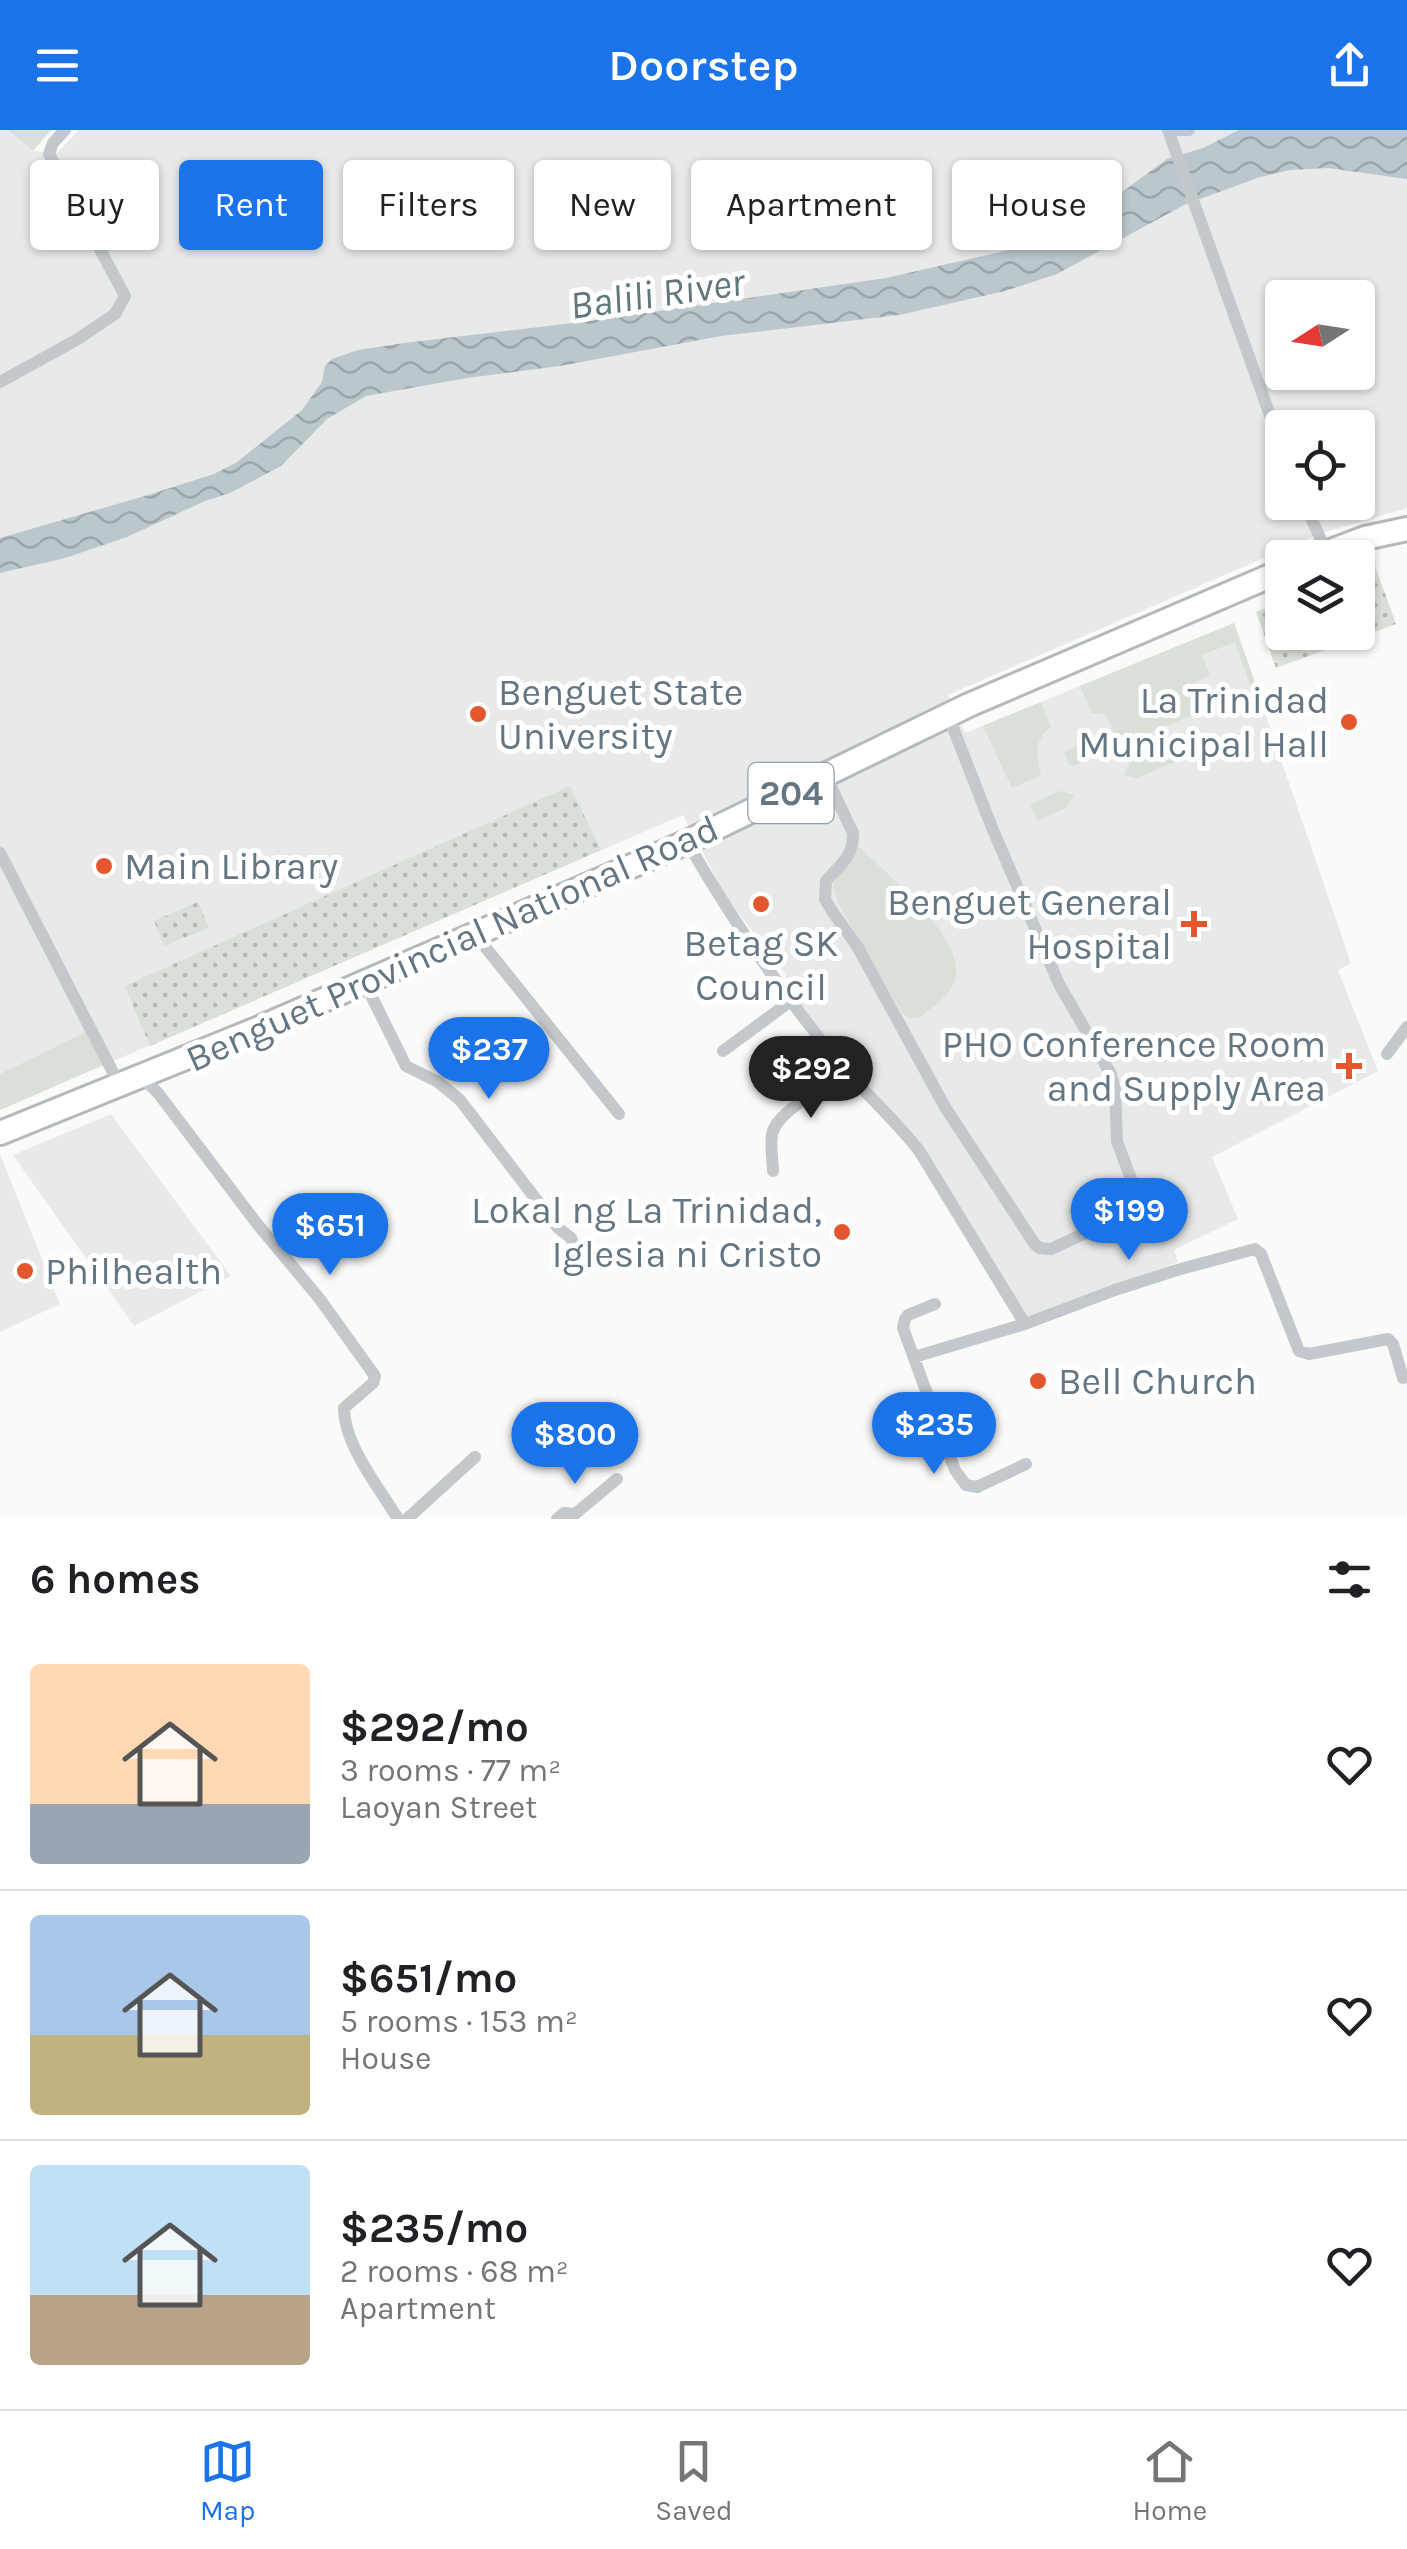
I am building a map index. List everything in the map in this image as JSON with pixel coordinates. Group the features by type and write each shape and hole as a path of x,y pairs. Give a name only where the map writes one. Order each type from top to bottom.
{"highway":[{"path":"1359,540 1407,529"},
{"name":"Benguet Provincial National Road","path":"0,1134 365,983 688,842 948,715 1265,577"}],"street":[{"path":"2,377 78,339 115,314 124,296 49,154 52,142 65,130"},
{"path":"1189,130 1173,133 1200,222 1268,410"},
{"path":"826,776 853,843 842,866 826,881 825,898 857,946 945,1106 1034,1244 1051,1249 1133,1211 1138,1198 1117,1142 1111,1074 1059,984 948,715"},
{"path":"688,842 720,900 792,1000 848,1073 920,1152 1024,1324"},
{"path":"0,853 131,1081 158,1093 375,1376 373,1383 344,1408 344,1418 359,1456 398,1519"},
{"path":"474,934 619,1114"},
{"path":"365,983 406,1066 438,1082 460,1100 574,1244"},
{"path":"723,1051 792,1000"},
{"path":"1387,1054 1407,1027"},
{"path":"773,1171 772,1132 780,1120 848,1073"},
{"path":"914,1357 1024,1324 1178,1270 1255,1249 1262,1254 1299,1351 1309,1354 1388,1339 1393,1344 1402,1378"},
{"path":"935,1304 904,1319 904,1328 954,1470 966,1485 977,1487 1026,1464"},
{"path":"407,1519 474,1456"},
{"path":"557,1519 575,1514 616,1479"}],"shaded area":[{"name":"Benguet State University","path":"0,130 8,130 33,151 57,153 79,130 1407,130 1407,508 1375,517 1375,410 1265,410 1265,520 1366,520 1305,540 1265,540 1265,557 948,695 965,733 1234,623 1351,963 1338,970 1378,1071 1212,1157 1238,1219 1174,1250 1178,1262 1027,1319 935,1166 850,1068 725,895 683,815 0,1110"},
{"path":"111,1114 231,1276 134,1326 13,1155"},
{"path":"0,1154 60,1304 0,1332"}],"green space":[{"path":"8,130 51,130 33,151"},
{"path":"1375,566 1396,624 1375,632"},
{"path":"1265,608 1265,637 1256,612"},
{"path":"1234,623 1257,688 1252,691 1235,642 1202,655 1210,676 1191,684 1196,698 1190,716 1120,745 1106,716 1092,713 1080,686"},
{"path":"1270,650 1325,650 1276,668"},
{"path":"1041,702 1051,727 1039,743 1041,775 1012,788 983,726"},
{"path":"1099,736 1107,751 1069,765 1066,750"},
{"path":"1169,746 1175,762 1137,778 1124,775 1130,762"},
{"path":"570,786 601,850 150,1046 125,986"},
{"path":"1060,791 1074,795 1066,808 1037,821 1030,804"},
{"path":"858,846 925,911 952,951 956,970 952,987 918,1018 902,1013 838,903 833,884"},
{"path":"198,902 209,928 164,946 154,921"},
{"path":"86,1032 103,1065 0,1110 0,1074"}],"water":[{"path":"1239,130 1407,130 1407,179 1328,168 1290,170 1184,205 1122,239 1122,192 1167,159 1203,148"},
{"path":"1009,250 1101,250 1057,274 1005,291 899,315 721,336 366,396 327,419 281,466 230,493 127,537 65,558 0,573 0,538 214,474 237,462 302,410 322,382 325,366 332,359 358,350 886,278"}],"place":[{"name":"Benguet State University","path":"478,714"},
{"name":"La Trinidad Municipal Hall","path":"1349,722"},
{"name":"Main Library","path":"104,866"},
{"name":"Betag SK Council","path":"761,904"},
{"name":"Benguet General Hospital","path":"1194,924"},
{"name":"PHO Conference Room and Supply Area","path":"1349,1066"},
{"name":"Lokal ng La Trinidad, Iglesia ni Cristo","path":"842,1232"},
{"name":"Philhealth","path":"25,1271"},
{"name":"Bell Church","path":"1038,1381"}],"water label":[{"name":"Balili River","path":"657,293"}]}
